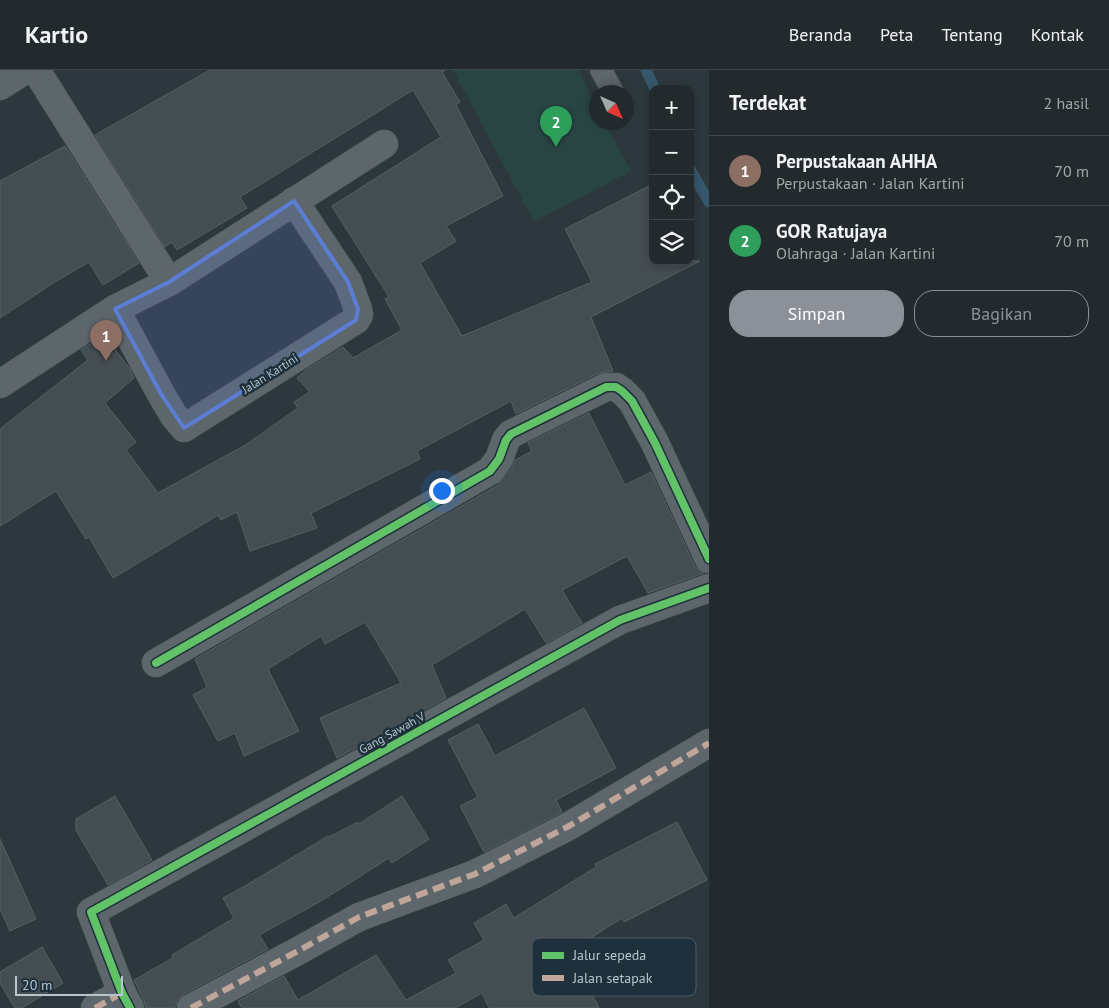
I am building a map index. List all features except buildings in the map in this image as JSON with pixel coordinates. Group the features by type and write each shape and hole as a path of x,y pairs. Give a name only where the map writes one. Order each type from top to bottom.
{"street":[{"path":"0,86 25,70"},
{"path":"36,70 170,282"},
{"path":"0,384 115,309 170,282 384,144"},
{"name":"Jalan Kartini","path":"115,309 161,394 174,416 184,428 356,320 359,315 348,282 294,201"},
{"path":"156,663 490,471 499,459 506,440 511,434 606,387 616,387 632,401 656,443 709,559"},
{"name":"Gang Sawah V","path":"126,1001 92,912 620,620 709,588"},
{"path":"191,1008 359,917 475,874 569,826 709,743"},
{"path":"95,1008 126,1001"}],"lane":[{"path":"601,70 609,85"}],"highlighted area":[{"path":"294,201 348,282 358,309 356,320 184,428 161,394 115,309 169,282"}],"green space":[{"path":"453,70 578,70 589,92 589,130 609,130 631,171 534,222"}],"waterway":[{"path":"646,70 653,85"},
{"path":"693,175 709,202"}],"marked path":[{"path":"191,1008 359,917 475,874 569,826 709,743"},
{"path":"95,1008 122,993"}],"cycle path":[{"path":"156,663 490,471 499,459 506,440 511,434 606,387 616,387 632,401 655,443 709,559"},
{"path":"130,1008 122,993 91,912 620,620 709,588"}],"place":[{"name":"GOR Ratujaya","path":"556,147"},
{"name":"Perpustakaan AHHA","path":"106,361"}]}
